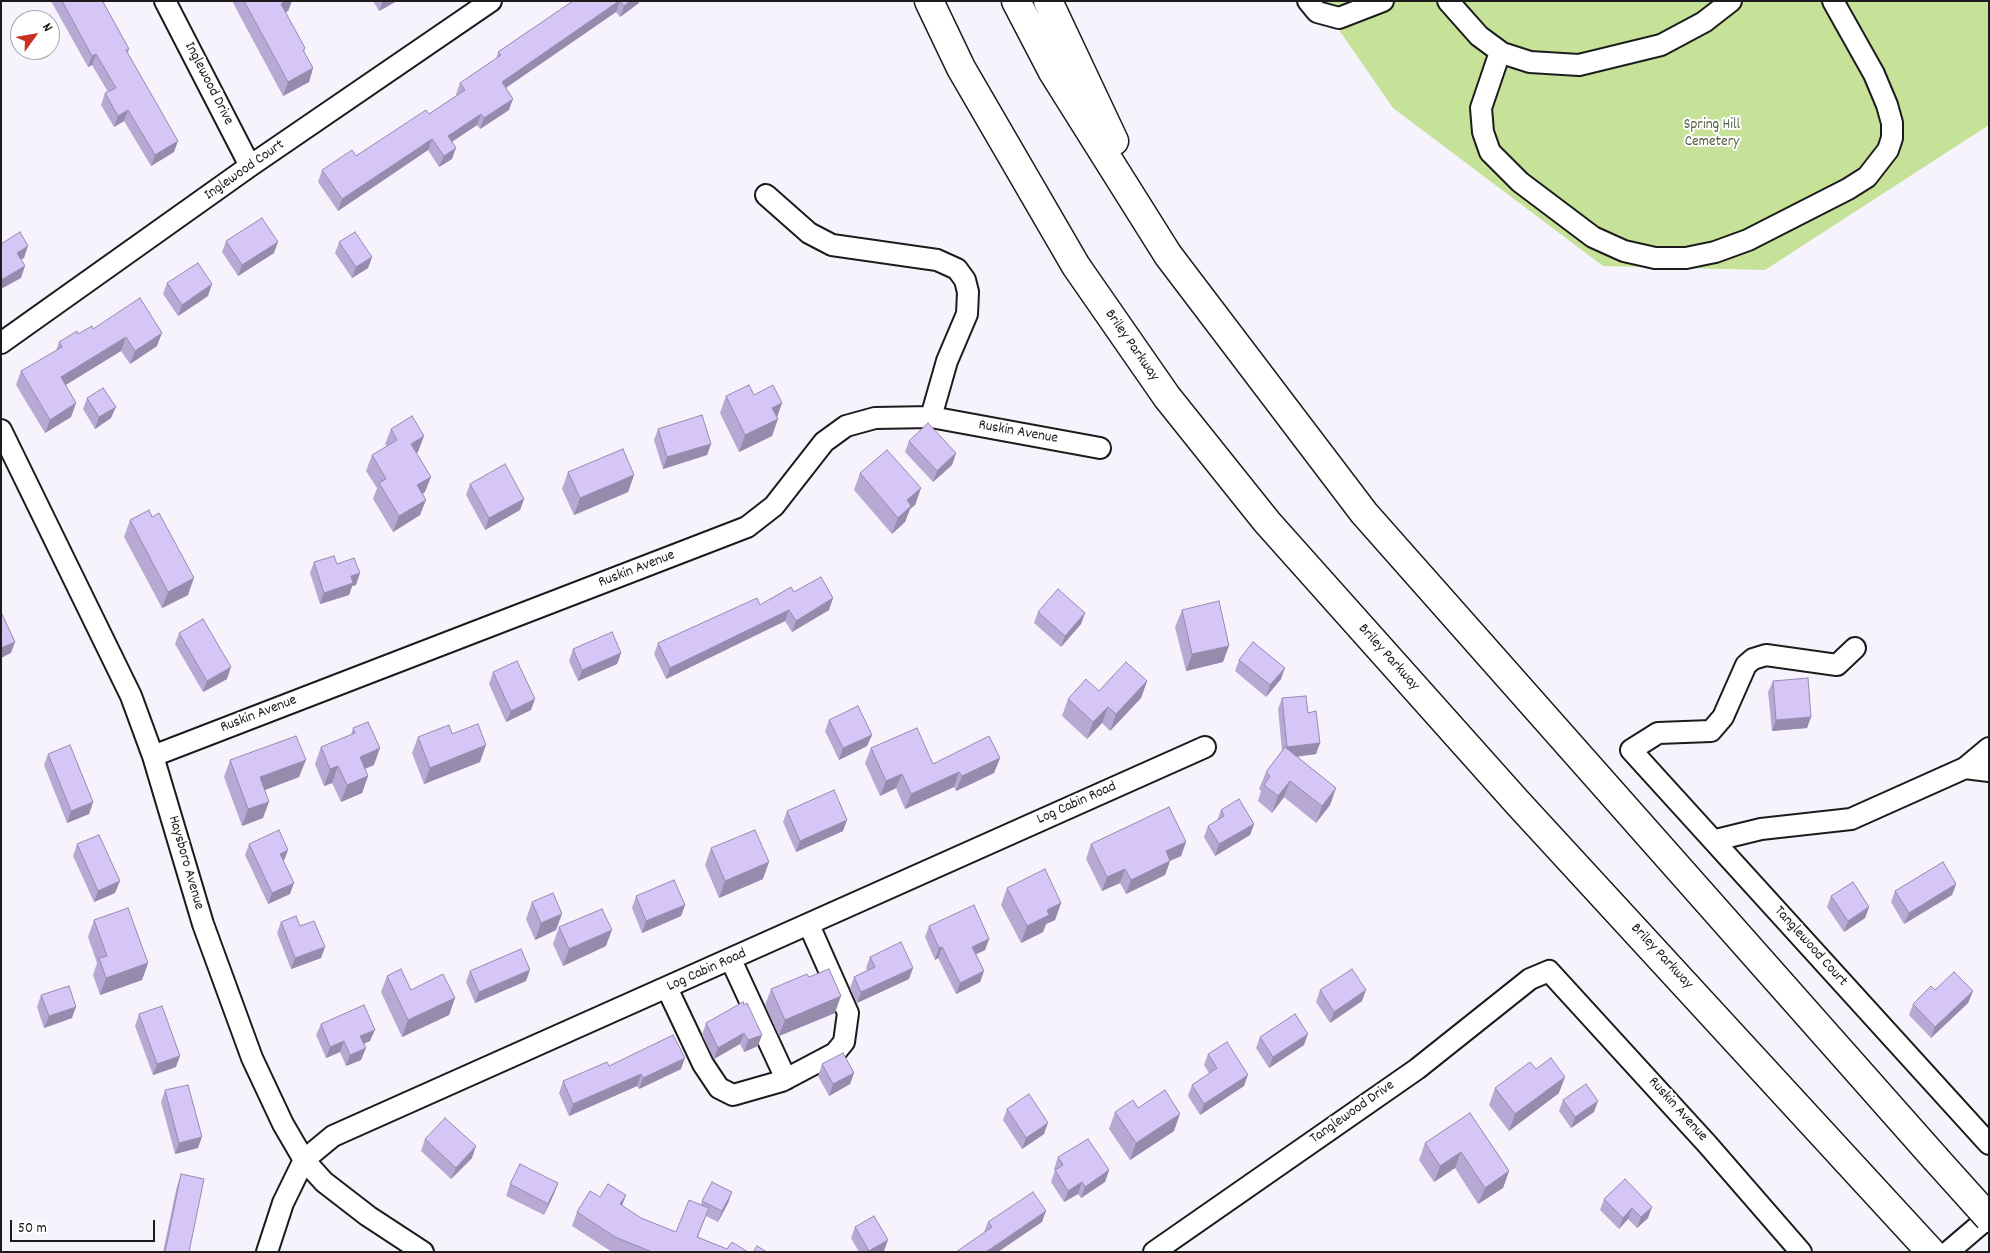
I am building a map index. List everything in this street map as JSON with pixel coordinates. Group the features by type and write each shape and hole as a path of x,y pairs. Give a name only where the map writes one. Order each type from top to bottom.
{"highway":[{"path":"917,1 961,68"},
{"name":"Briley Parkway","path":"929,1 961,68 1076,266 1167,397 1267,522 1517,802 1887,1201 1931,1252"},
{"path":"1016,1 1053,72 1168,256 1364,514 1989,1218"},
{"path":"1048,1 1168,256"}],"street":[{"name":"Inglewood Drive","path":"165,1 250,166"},
{"name":"Inglewood Court","path":"1,343 250,166 491,1"},
{"path":"1308,1 1317,12 1339,18 1383,1"},
{"path":"1448,1 1479,36 1500,52 1516,58 1540,63 1579,64 1661,45 1681,36 1731,1"},
{"path":"1500,52 1481,108 1483,132 1490,152 1520,182 1593,237 1624,251 1655,258 1686,258 1715,252 1748,240 1848,189 1866,177 1888,150 1892,138 1892,123 1887,105 1874,74 1833,1"},
{"path":"766,195 809,233 832,245 938,260 957,269 965,280 968,292 967,314 948,361 931,417"},
{"name":"Ruskin Avenue","path":"153,756 747,527 774,506 824,442 846,426 875,418 931,417 1100,448"},
{"name":"Haysboro Avenue","path":"1,430 131,696 153,756 203,924 252,1058 283,1124 304,1160 324,1182 368,1216 423,1252"},
{"name":"Tanglewood Court","path":"1854,648 1837,665 1766,654 1753,659 1746,665 1723,717 1711,731 1658,733 1631,750 1716,840 1989,1144"},
{"name":"Log Cabin Road","path":"267,1252 283,1202 304,1160 333,1136 731,960 1205,746"},
{"path":"1716,840 1761,829 1851,818 1965,768 1989,748"},
{"path":"1965,768 1989,771"},
{"path":"667,988 703,1064 719,1088 734,1095 786,1078 835,1053 844,1042 848,1013 809,925"},
{"path":"731,960 786,1078"},
{"name":"Ruskin Avenue","path":"1548,971 1708,1144 1801,1252"},
{"name":"Tanglewood Drive","path":"1154,1252 1417,1069 1530,979 1548,971"},
{"path":"1948,1252 1989,1218"}],"green space":[{"name":"Spring Hill Cemetery","path":"1319,1 1989,1 1989,125 1765,270 1603,266 1393,108"}],"building":[{"path":"62,1 105,1 103,2 129,49 126,50 178,141 155,155 128,110 118,116 105,93 116,88 96,54 92,56"},
{"path":"244,1 286,1 281,4 305,48 303,50 313,68 288,82"},
{"path":"573,1 619,1 502,82 513,99 484,118 481,114 448,136 456,148 444,156 432,139 342,199 322,170 352,150 356,156 426,110 429,114 465,90 460,83 501,55 498,52"},
{"path":"620,1 630,1 624,6"},
{"path":"262,218 278,242 242,265 226,241"},
{"path":"20,232 28,246 17,253 25,266 1,280 1,244"},
{"path":"355,232 372,257 356,267 339,242"},
{"path":"198,263 212,284 182,305 167,283"},
{"path":"140,298 162,333 135,351 126,337 61,377 76,403 50,420 21,371 62,347 59,342 77,331 78,334 92,326 93,329"},
{"path":"749,385 754,395 773,385 782,403 772,408 778,419 745,435 726,396"},
{"path":"103,388 116,407 99,417 87,398"},
{"path":"702,415 711,444 667,457 658,429"},
{"path":"412,416 424,436 411,444 431,477 417,485 426,500 399,516 379,483 386,479 372,455 397,440 391,429"},
{"path":"928,423 956,453 937,471 909,441"},
{"path":"623,449 634,475 580,498 568,472"},
{"path":"887,450 921,488 907,500 911,506 898,518 860,473"},
{"path":"505,464 524,499 489,518 470,484"},
{"path":"149,510 152,517 159,513 194,578 168,592 130,520"},
{"path":"334,556 337,564 354,558 360,573 351,576 353,583 324,593 314,562"},
{"path":"821,577 833,598 796,621 789,610 670,668 658,643 757,598 760,605 791,587 794,592"},
{"path":"1058,589 1085,613 1065,636 1038,612"},
{"path":"1219,601 1229,646 1192,654 1182,610"},
{"path":"1,612 15,642 1,648"},
{"path":"203,619 231,667 207,681 179,633"},
{"path":"612,632 621,653 582,670 573,649"},
{"path":"1253,642 1285,668 1270,685 1239,660"},
{"path":"517,661 535,699 511,711 493,672"},
{"path":"1126,662 1147,681 1116,714 1108,707 1093,722 1068,699 1086,679 1099,691"},
{"path":"1808,678 1811,717 1776,720 1773,681"},
{"path":"1306,696 1308,713 1316,711 1320,743 1287,747 1282,698"},
{"path":"858,706 872,735 843,748 829,720"},
{"path":"368,722 380,748 360,757 368,776 347,785 338,766 330,769 321,747 355,733 353,728"},
{"path":"478,724 486,745 430,768 418,737 449,725 452,734"},
{"path":"917,728 933,764 989,736 1000,758 962,776 959,772 911,794 902,774 886,781 871,748"},
{"path":"296,736 306,760 260,777 269,802 248,809 230,760"},
{"path":"70,745 93,802 71,811 48,754"},
{"path":"1285,747 1336,788 1322,806 1290,781 1278,796 1264,785 1270,776 1266,772"},
{"path":"834,790 847,820 800,841 787,811"},
{"path":"1239,799 1254,824 1219,844 1208,826 1224,816 1221,810"},
{"path":"1169,807 1186,842 1166,851 1170,861 1131,880 1125,869 1107,877 1091,844"},
{"path":"279,830 288,850 280,854 294,883 272,893 249,844"},
{"path":"755,830 769,862 725,881 711,848"},
{"path":"99,835 120,881 98,891 77,844"},
{"path":"1943,862 1956,884 1909,913 1895,891"},
{"path":"1045,869 1061,903 1047,910 1049,915 1027,926 1007,888"},
{"path":"674,880 685,905 646,921 636,896"},
{"path":"1853,882 1869,907 1848,921 1831,896"},
{"path":"553,893 562,914 541,923 532,902"},
{"path":"974,905 989,939 972,947 984,971 960,983 942,947 939,948 929,926"},
{"path":"128,908 148,963 106,978 99,958 107,956 94,920"},
{"path":"602,909 612,930 569,949 559,927"},
{"path":"296,916 300,926 314,921 325,947 295,958 281,922"},
{"path":"901,942 913,968 861,992 854,977 875,967 870,957"},
{"path":"521,949 530,970 479,992 470,971"},
{"path":"401,969 411,990 443,974 455,998 408,1020 387,976"},
{"path":"829,969 841,996 785,1020 771,989 807,974 809,977"},
{"path":"1352,969 1366,990 1334,1012 1320,990"},
{"path":"1954,972 1973,991 1935,1027 1913,1004 1931,986 1935,990"},
{"path":"69,986 76,1007 49,1016 41,995"},
{"path":"743,1002 744,1005 747,1003 762,1035 748,1040 744,1033 718,1048 706,1023"},
{"path":"364,1005 375,1030 360,1036 366,1048 350,1055 344,1041 330,1047 321,1024"},
{"path":"162,1006 180,1056 157,1064 139,1014"},
{"path":"1295,1014 1308,1034 1273,1057 1260,1037"},
{"path":"673,1035 685,1058 643,1078 641,1074 573,1104 563,1081 607,1062 609,1066"},
{"path":"1227,1042 1248,1075 1204,1104 1192,1085 1217,1068 1208,1054"},
{"path":"843,1053 854,1073 833,1084 822,1064"},
{"path":"1551,1058 1565,1077 1515,1114 1495,1088 1530,1062 1536,1069"},
{"path":"1586,1084 1598,1101 1575,1117 1563,1100"},
{"path":"188,1085 202,1137 179,1143 165,1090"},
{"path":"1165,1090 1180,1114 1136,1143 1115,1112 1133,1100 1138,1108"},
{"path":"1029,1094 1048,1123 1026,1138 1007,1109"},
{"path":"1470,1113 1509,1171 1485,1188 1461,1152 1440,1166 1425,1143"},
{"path":"445,1118 476,1146 456,1168 425,1139"},
{"path":"1088,1139 1109,1170 1085,1187 1082,1182 1068,1191 1055,1170 1063,1165 1058,1157"},
{"path":"520,1164 558,1183 548,1204 510,1184"},
{"path":"181,1174 204,1179 189,1252 165,1252"},
{"path":"1625,1179 1652,1207 1641,1217 1632,1208 1623,1218 1604,1199"},
{"path":"712,1182 732,1192 722,1211 702,1201"},
{"path":"608,1184 626,1195 620,1204 641,1218 676,1232 689,1200 709,1208 697,1237 727,1249 732,1242 748,1252 652,1252 615,1237 577,1212 590,1191 600,1197"},
{"path":"1033,1192 1046,1211 986,1252 956,1252 992,1227 988,1222"},
{"path":"874,1216 888,1240 869,1251 855,1227"},
{"path":"757,1246 767,1252 753,1252"}]}
